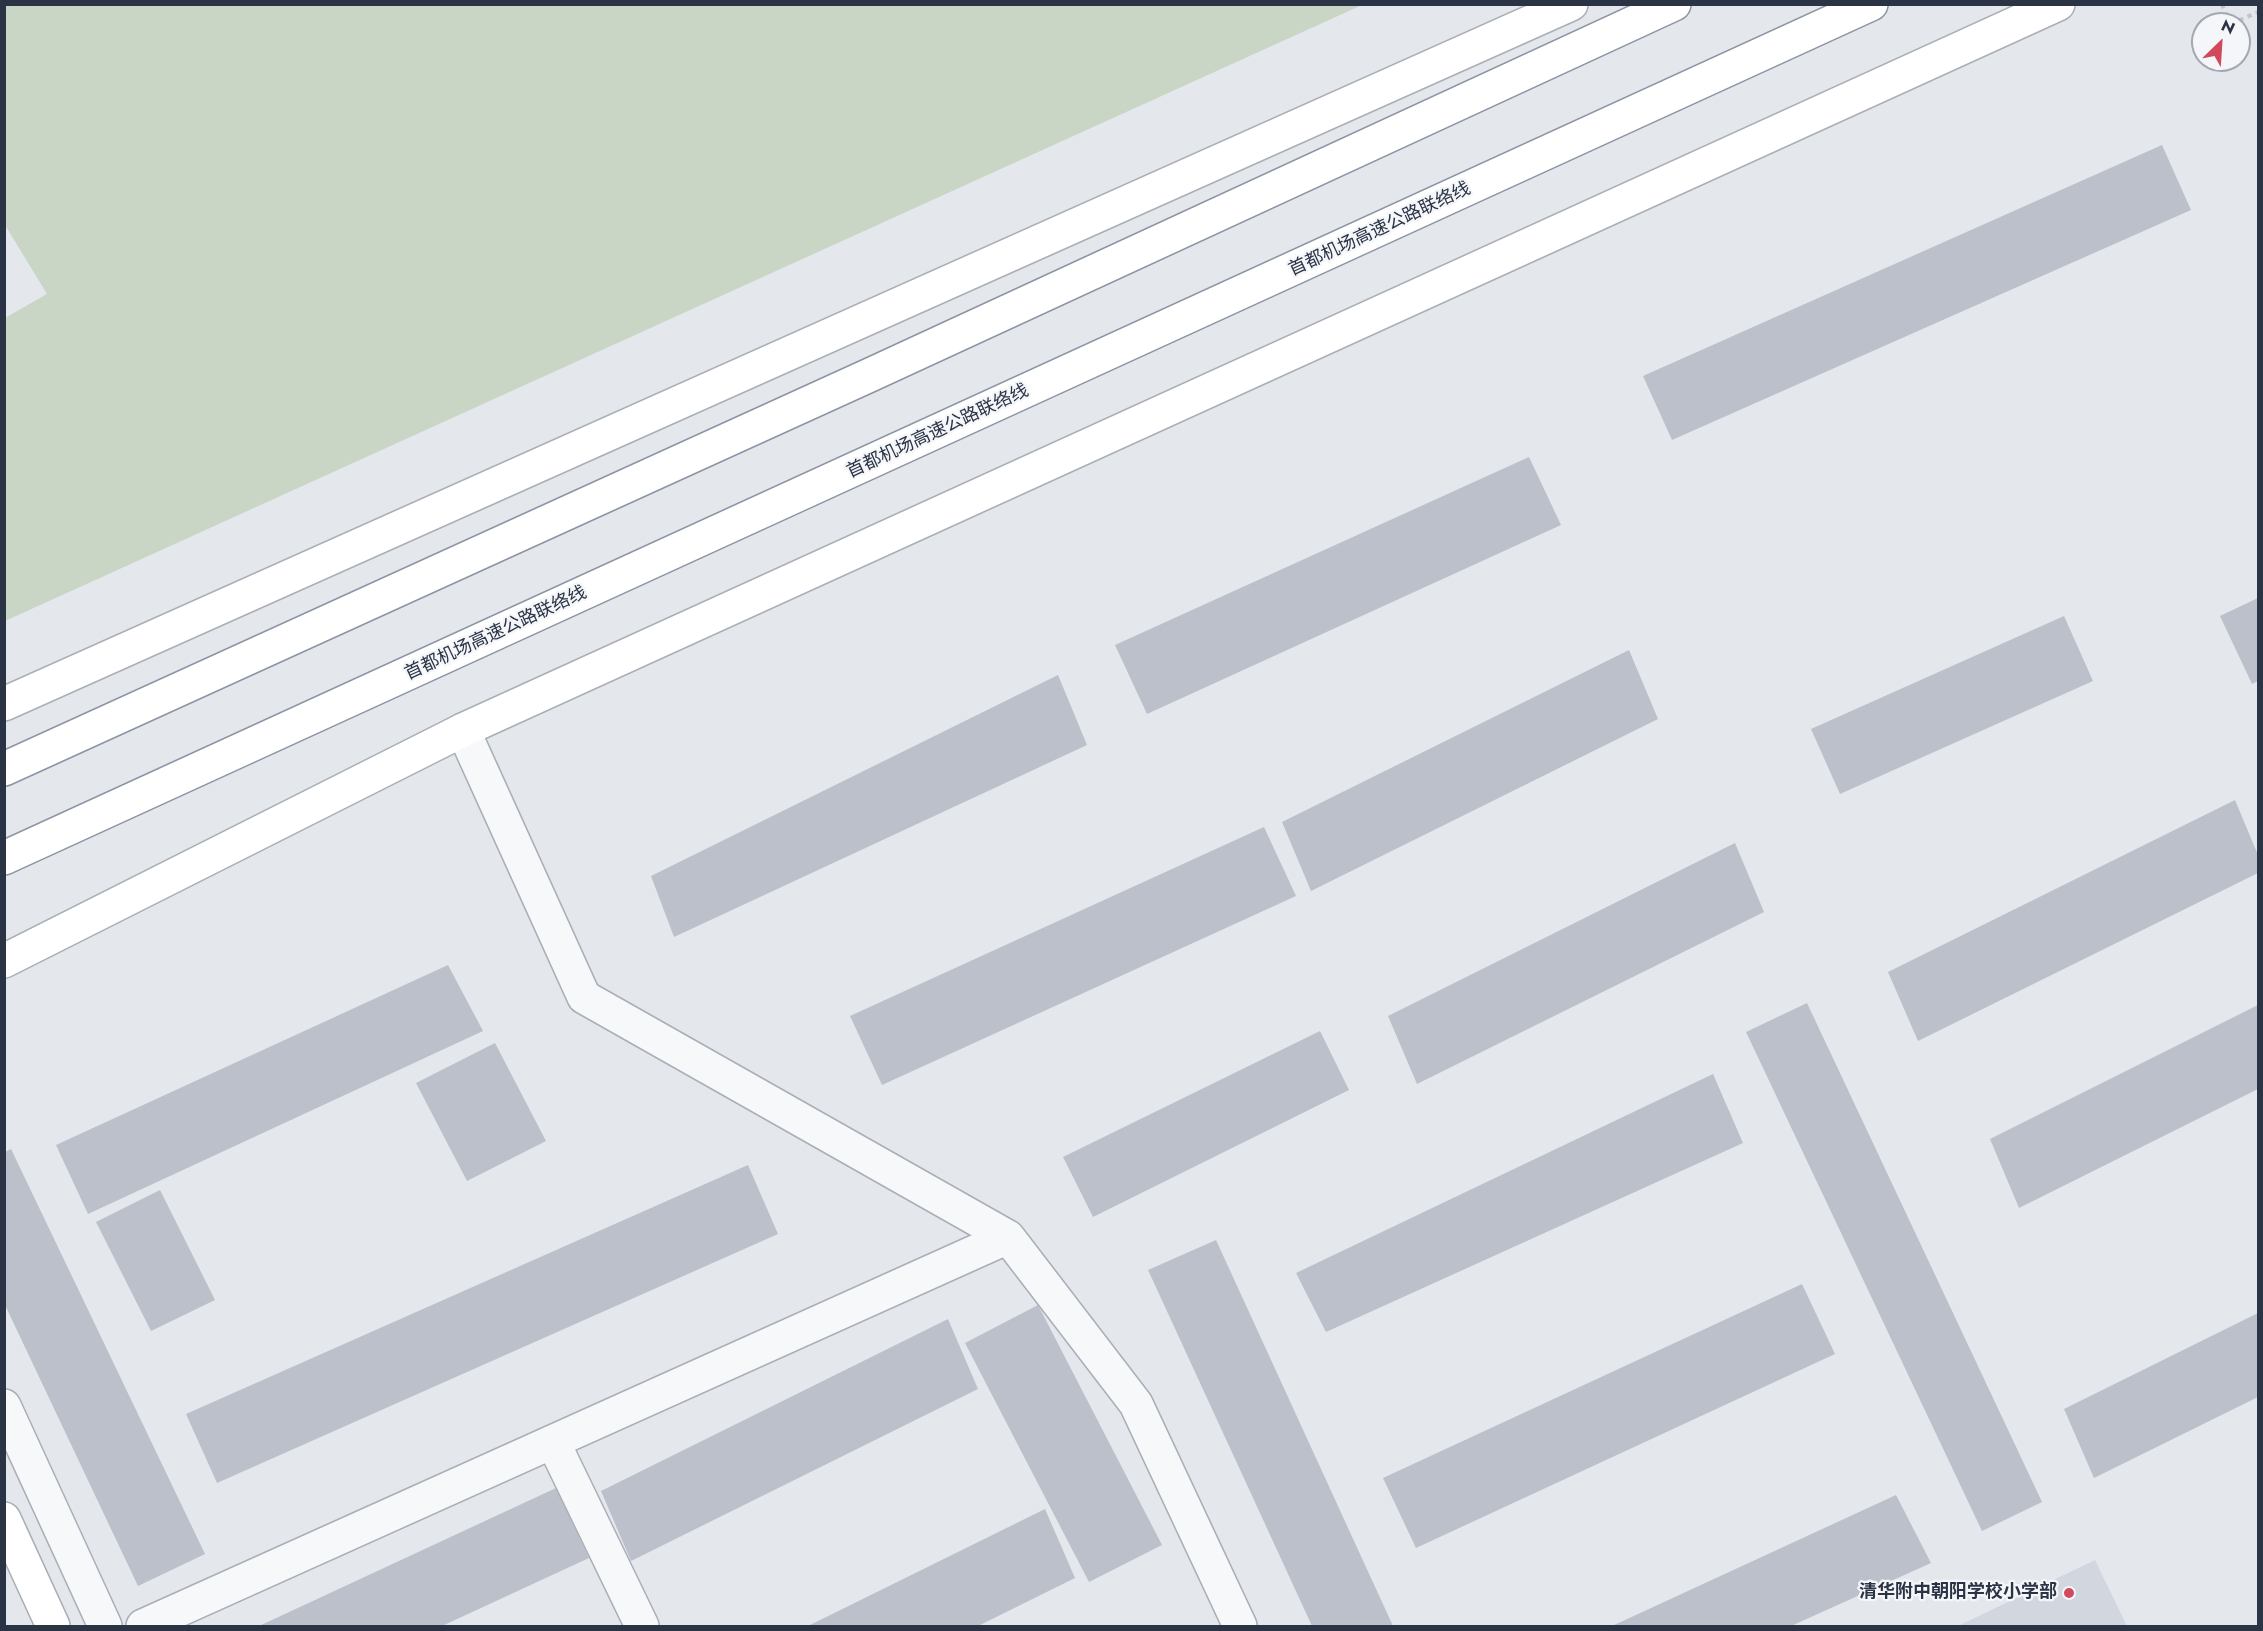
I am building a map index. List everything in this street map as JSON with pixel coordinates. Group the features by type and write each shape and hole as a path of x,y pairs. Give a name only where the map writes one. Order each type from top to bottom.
{"main road":[{"path":"4,704 1572,4"},
{"path":"4,769 870,375 1674,4"},
{"name":"首都机场高速公路联络线","path":"4,858 1871,4"},
{"path":"4,962 463,730 2058,4"},
{"path":"4,1519 53,1626"}],"street":[{"path":"463,730 584,997 1008,1237 1136,1404 1240,1626"},
{"path":"143,1626 1008,1237"},
{"path":"4,1406 105,1626"},
{"path":"554,1442 642,1626"}],"shaded area":[{"name":"清华附中朝阳学校小学部","path":"2095,1560 2127,1626 1958,1626"}],"green space":[{"path":"5,4 1362,5 5,621 5,318 47,294 5,225"}],"building":[{"path":"2162,145 2191,210 1672,440 1643,376"},
{"path":"1529,457 1561,525 1147,714 1115,645"},
{"path":"2258,598 2258,681 2252,684 2220,616"},
{"path":"2064,616 2093,681 1840,794 1811,729"},
{"path":"1629,650 1658,719 1311,891 1282,822"},
{"path":"1058,675 1087,745 674,937 651,876"},
{"path":"2235,800 2258,855 2258,873 1918,1041 1888,972"},
{"path":"1264,827 1296,896 882,1085 850,1016"},
{"path":"1735,843 1764,912 1417,1084 1388,1016"},
{"path":"448,965 483,1031 88,1214 56,1145"},
{"path":"1807,1003 2042,1502 1982,1531 1746,1032"},
{"path":"2258,1005 2258,1089 2019,1208 1990,1139"},
{"path":"1320,1031 1349,1090 1093,1217 1063,1157"},
{"path":"495,1043 546,1141 467,1181 416,1083"},
{"path":"1713,1074 1743,1143 1326,1332 1296,1273"},
{"path":"11,1149 205,1554 138,1586 5,1305 5,1152"},
{"path":"748,1165 778,1234 217,1483 186,1414"},
{"path":"160,1190 215,1300 151,1331 96,1222"},
{"path":"1216,1240 1393,1626 1312,1626 1148,1270"},
{"path":"1802,1284 1835,1354 1416,1548 1383,1478"},
{"path":"1038,1305 1162,1545 1089,1582 965,1343"},
{"path":"2258,1313 2258,1397 2094,1478 2064,1409"},
{"path":"948,1319 978,1389 631,1561 601,1491"},
{"path":"556,1488 589,1558 442,1626 259,1626"},
{"path":"1896,1495 1931,1563 1791,1626 1612,1626"},
{"path":"1045,1509 1075,1578 978,1626 808,1626"}],"place":[{"name":"清华附中朝阳学校小学部","path":"2069,1593"}]}
